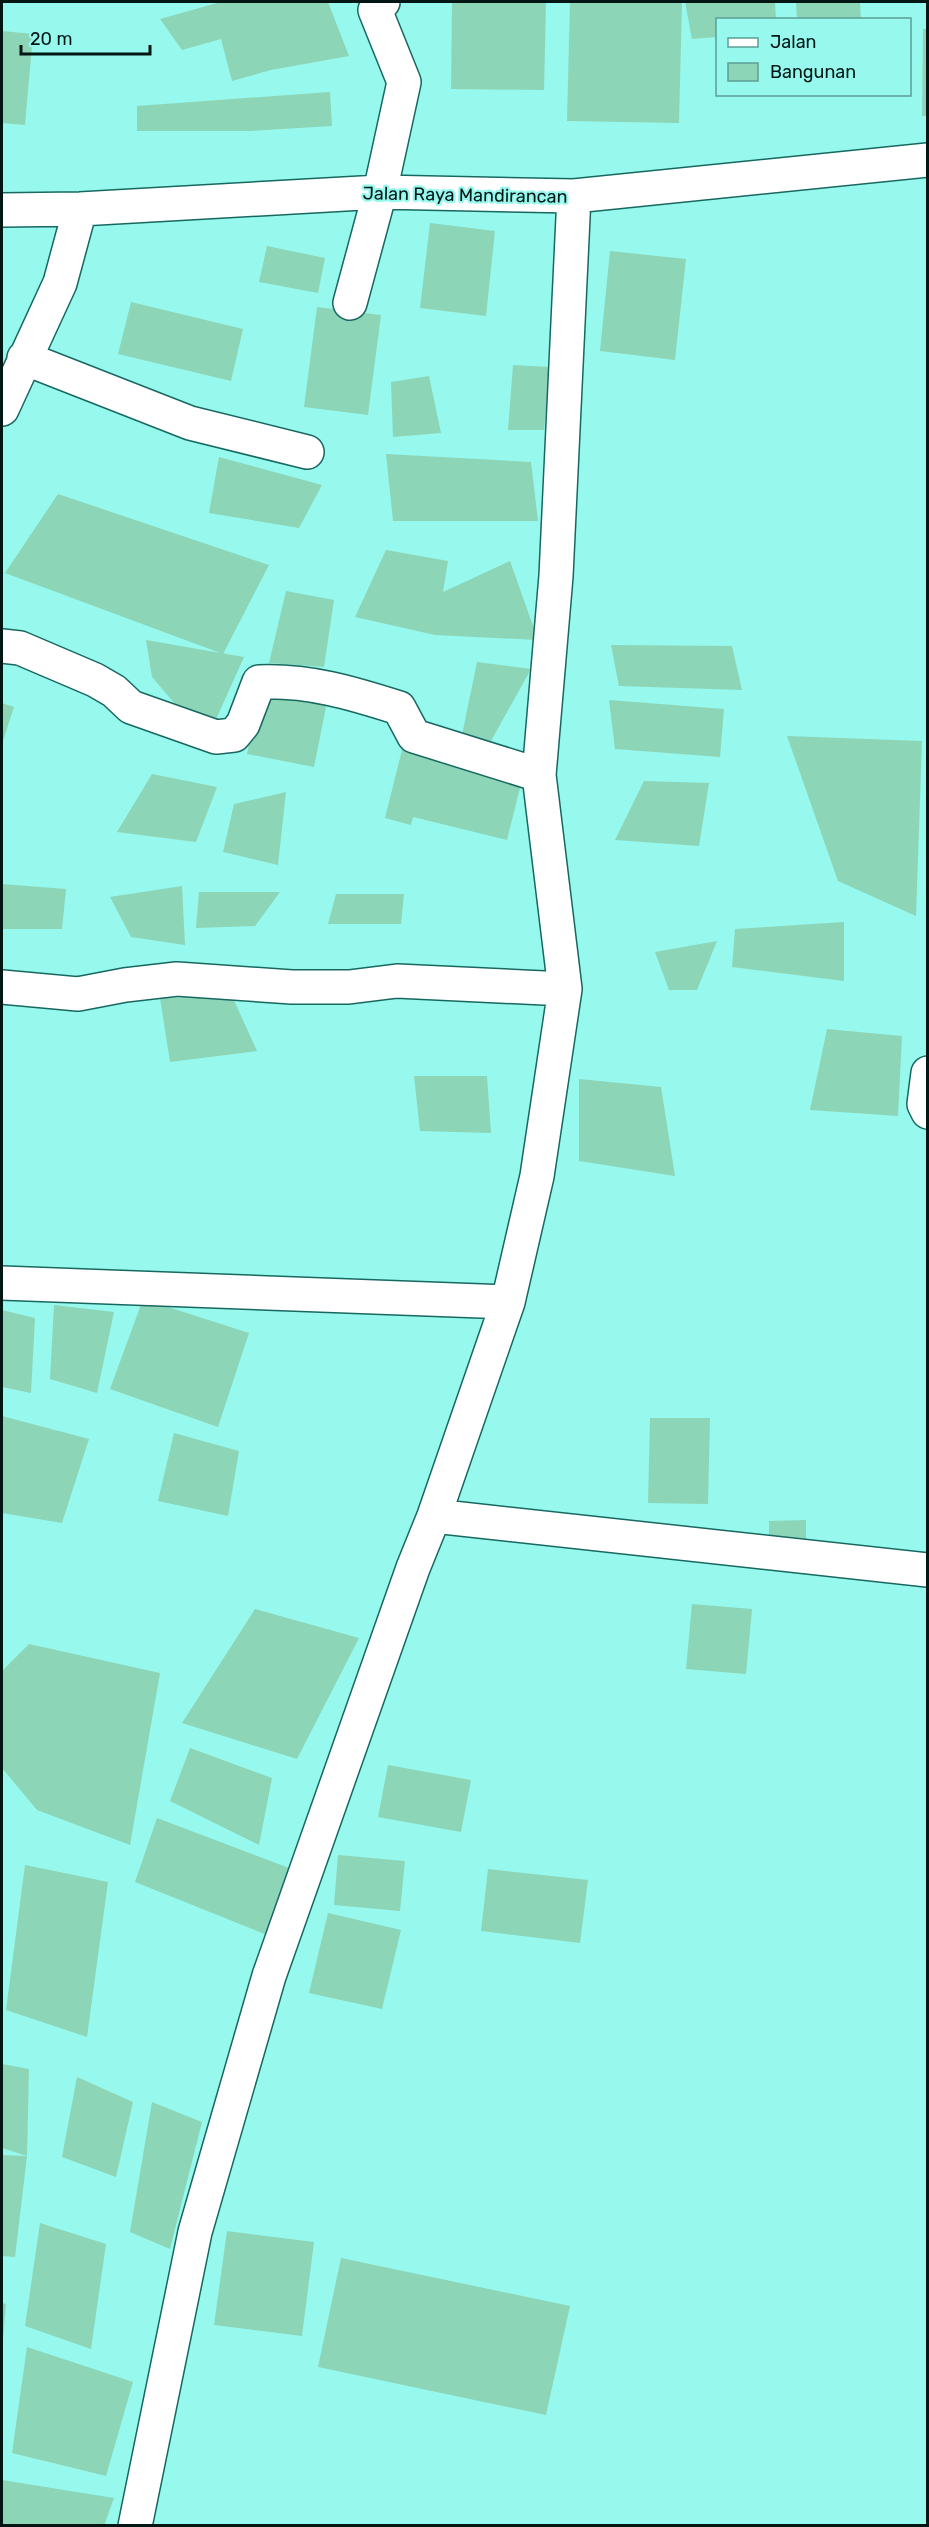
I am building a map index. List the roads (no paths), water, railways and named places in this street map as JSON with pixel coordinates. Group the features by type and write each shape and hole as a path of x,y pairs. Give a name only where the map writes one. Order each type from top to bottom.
{"street":[{"path":"350,303 380,192 404,82 375,10 383,2"},
{"name":"Jalan Raya Mandirancan","path":"2,210 80,209 380,192 574,196 927,160"},
{"path":"135,2526 195,2232 266,1987 508,1302 537,1176 566,989 539,775 556,576 574,196"},
{"path":"2,409 60,283 80,209"},
{"path":"24,358 189,423 306,452"},
{"path":"2,646 20,648 95,680 114,691 131,707 216,737 234,735 243,724 260,682 291,681 320,685 399,708 414,736 539,775"},
{"path":"2,987 78,994 125,985 177,979 292,987 349,987 397,981 566,989"},
{"path":"927,1073 924,1104 927,1112"},
{"path":"2,1283 508,1302"},
{"path":"434,1515 927,1570"}]}
